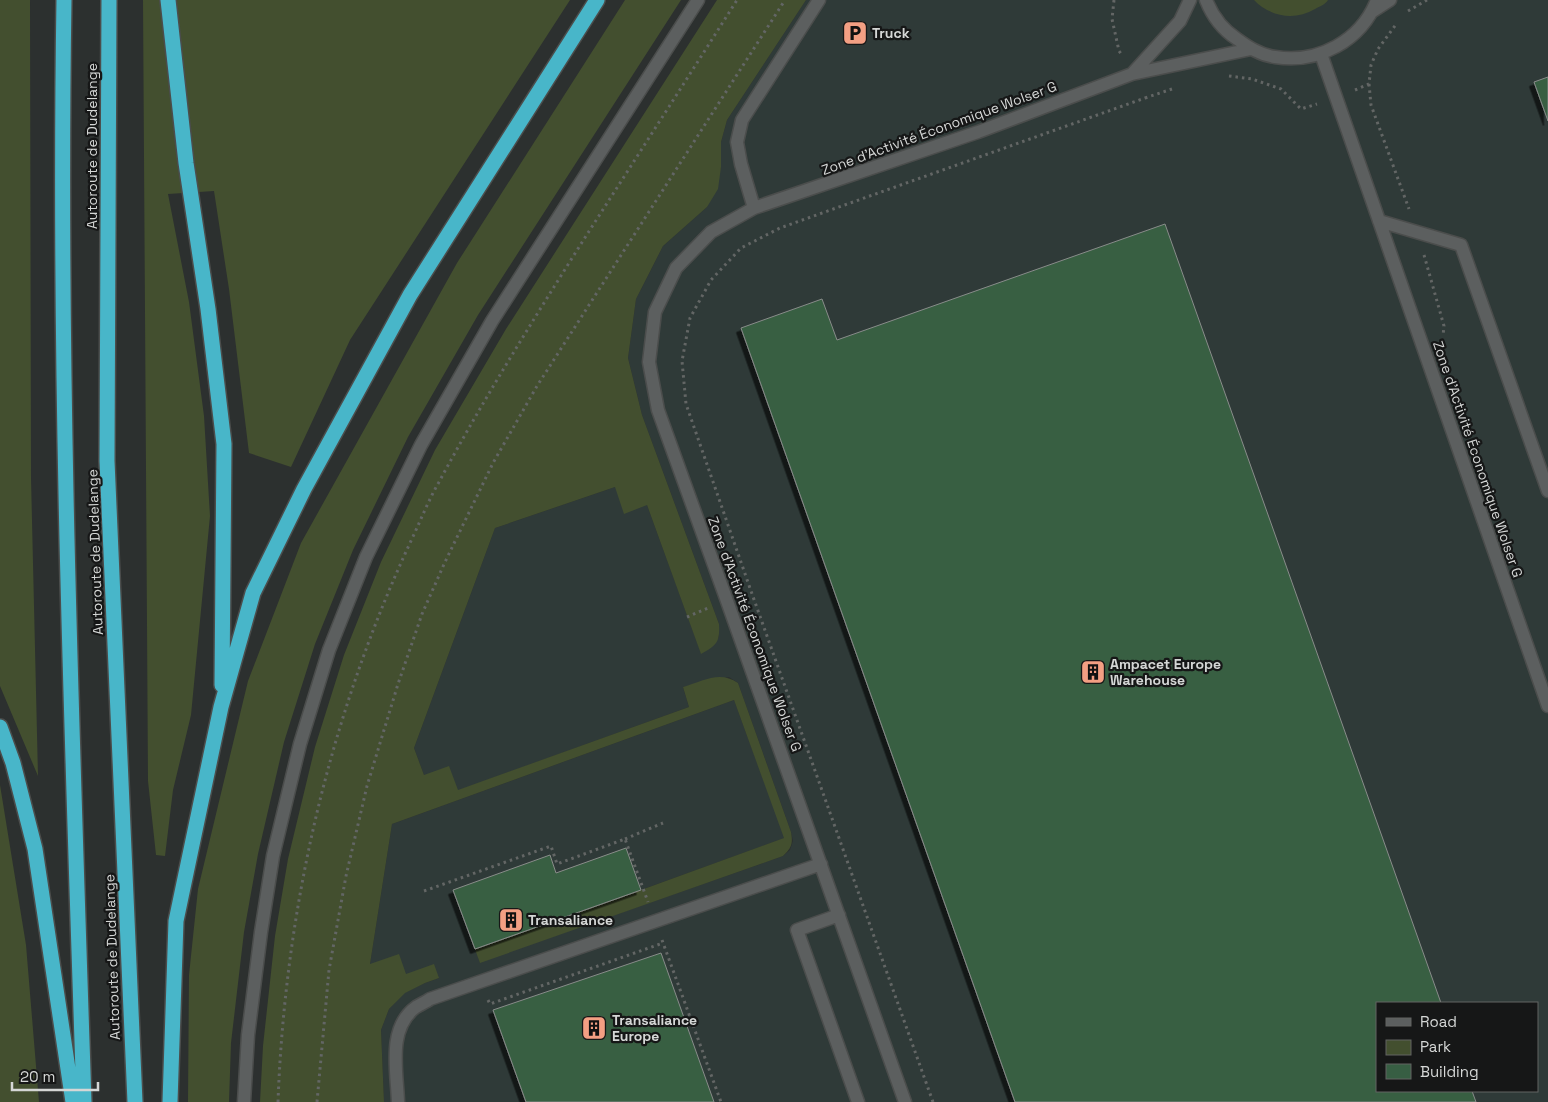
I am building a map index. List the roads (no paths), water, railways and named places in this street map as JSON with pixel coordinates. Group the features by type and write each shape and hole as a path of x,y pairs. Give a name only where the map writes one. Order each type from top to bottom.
{"highway":[{"name":"Autoroute de Dudelange","path":"64,0 62,269 72,719 84,1102"},
{"name":"Autoroute de Dudelange","path":"108,0 107,461 135,1102"},
{"path":"168,0 186,163 208,309 224,444 221,707"},
{"path":"170,1102 176,921 221,707 253,593 304,490 410,295 597,0"},
{"path":"0,727 13,763 35,849 72,1102"}],"main road":[{"path":"244,1102 248,1034 273,856 300,744 329,650 366,557 421,445 492,321 698,0"},
{"path":"754,208 741,164 737,142 742,120 819,0"},
{"name":"Zone d'Activité Économique Wolser G","path":"1132,74 1180,21 1190,0"},
{"path":"1206,0 1209,9 1227,32 1251,49 1274,57 1298,58 1321,54 1342,44 1359,30 1375,6 1390,0"},
{"name":"Zone d'Activité Économique Wolser G","path":"905,1102 658,410 649,362 655,312 676,268 711,232 754,208 978,132 1132,74 1251,49"},
{"name":"Zone d'Activité Économique Wolser G","path":"1321,54 1548,706"},
{"path":"1379,221 1461,245 1548,491"},
{"path":"398,1102 397,1035 404,1020 416,1007 430,999 821,864"},
{"path":"839,915 797,930 858,1102"}],"place":[{"name":"Truck","path":"855,33"},
{"name":"Ampacet Europe Warehouse","path":"1093,672"},
{"name":"Transaliance","path":"511,920"},
{"name":"Transaliance Europe","path":"594,1028"}]}
